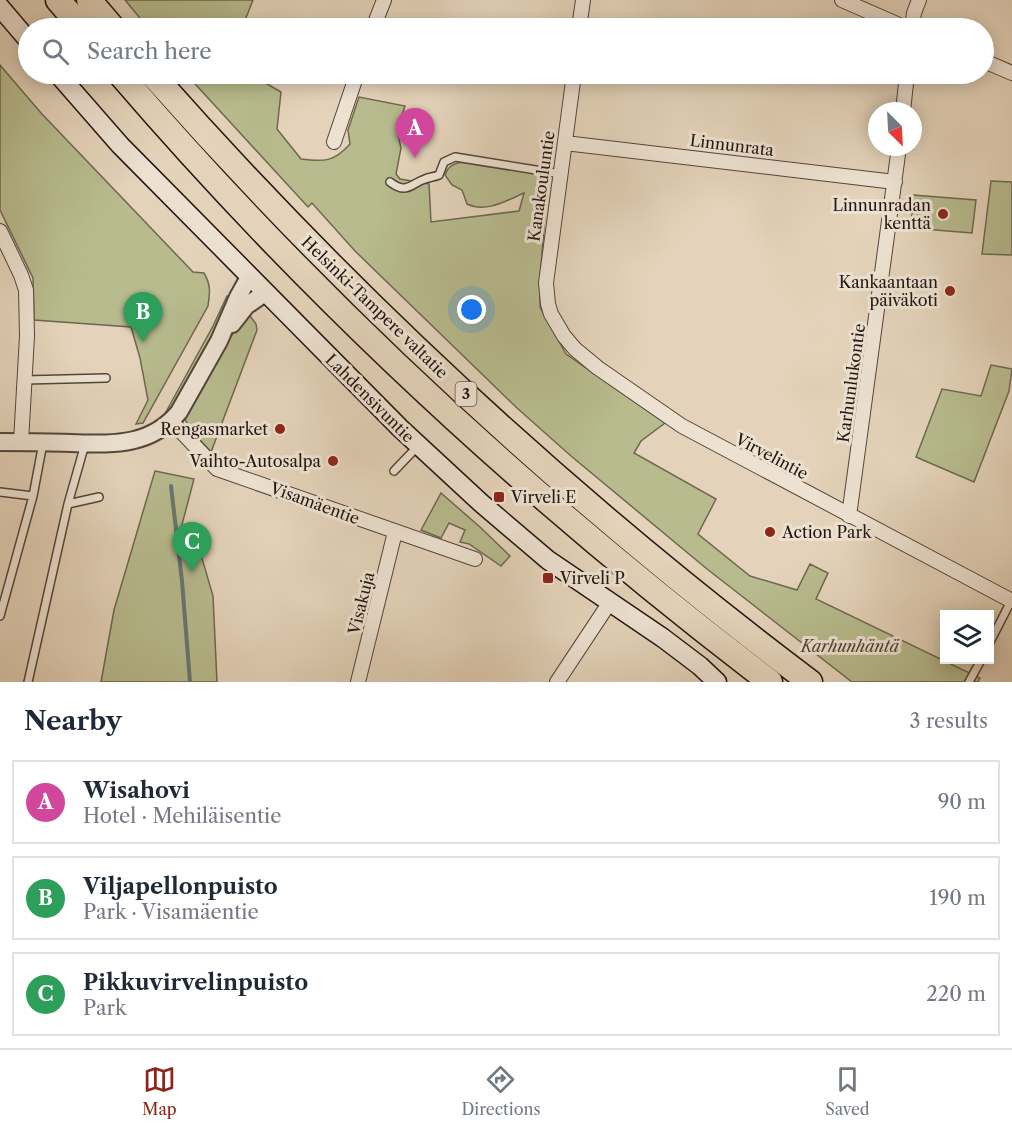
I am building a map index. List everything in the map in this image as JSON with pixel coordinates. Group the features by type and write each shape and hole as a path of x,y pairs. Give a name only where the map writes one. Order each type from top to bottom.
{"highway":[{"path":"58,0 73,18"},
{"path":"89,0 104,18"},
{"name":"Helsinki-Tampere valtatie","path":"129,84 254,223 407,373 491,451 608,552 770,682"},
{"name":"Helsinki-Tampere valtatie","path":"161,84 273,206 423,355 631,539 754,640 810,682"}],"main road":[{"path":"0,7 18,28"},
{"name":"Lahdensivuntie","path":"67,84 120,145 418,446 548,560 700,666 717,682"}],"street":[{"path":"377,18 384,0"},
{"path":"580,18 583,0"},
{"path":"842,0 883,18"},
{"path":"913,18 919,0"},
{"path":"994,65 1012,73"},
{"path":"334,142 354,84"},
{"name":"Kanakouluntie","path":"548,303 546,283 548,259 573,84"},
{"path":"904,102 906,84"},
{"name":"Linnunrata","path":"565,142 895,182"},
{"name":"Karhunlukontie","path":"849,516 897,156"},
{"path":"0,231 25,284 27,336 21,442"},
{"path":"0,442 112,444 128,442 157,430 171,421 179,412 219,341 249,277"},
{"path":"219,341 246,306 265,292"},
{"name":"Virvelintie","path":"548,303 555,322 575,349 598,368 701,437 1012,600"},
{"name":"Visamäentie","path":"171,421 217,470 476,559"},
{"name":"Visakuja","path":"358,682 395,532"},
{"path":"557,682 610,602"}],"lane":[{"path":"390,182 407,189 427,178 439,175 444,162 455,157 561,174"},
{"path":"25,380 106,378"},
{"path":"0,616 33,496 43,442"},
{"path":"28,682 68,504 85,443"},
{"path":"394,471 418,446"},
{"path":"0,492 33,496"},
{"path":"68,504 99,497"},
{"path":"994,634 1012,600"},
{"path":"969,682 979,664"}],"green space":[{"path":"125,0 253,0 246,18 140,18"},
{"path":"0,65 41,113 193,272 204,273 208,281 208,306 143,423 136,424 148,400 131,327 34,320 33,278 0,210"},
{"name":"Karhunhäntä","path":"195,84 267,84 281,92 277,129 301,159 328,159 339,154 350,144 348,130 359,97 405,106 397,130 401,148 396,174 400,179 429,184 431,222 519,211 524,193 489,207 467,204 462,190 452,185 445,175 449,167 456,164 462,162 548,175 540,307 566,354 665,423 641,441 634,453 716,499 698,534 750,576 797,590 810,564 828,573 816,599 940,659 940,664 951,664 980,678 978,682 852,682 707,569 571,456 517,408 355,251 312,203 308,207"},
{"path":"991,181 1012,182 1012,255 982,254"},
{"name":"Linnunradan kenttä","path":"913,195 976,200 972,233 911,228"},
{"path":"227,296 233,299 175,409 161,421 213,326"},
{"path":"250,316 257,330 211,452 190,429 183,415 205,375 241,321"},
{"path":"991,365 1012,369 1009,391 974,482 916,457 942,389 981,396"},
{"path":"155,471 194,479 180,532 199,548 213,596 217,682 101,682 114,610"},
{"path":"441,493 510,556 501,566 469,544 460,542 465,530 449,523 441,538 421,530"}],"waterway":[{"path":"171,486 190,682"}],"place":[{"name":"Wisahovi","path":"415,158"},
{"name":"Linnunradan kenttä","path":"943,214"},
{"name":"Kankaantaan päiväkoti","path":"950,291"},
{"name":"Viljapellonpuisto","path":"143,342"},
{"name":"Rengasmarket","path":"280,429"},
{"name":"Vaihto-Autosalpa","path":"333,461"},
{"name":"Virveli E","path":"499,497"},
{"name":"Action Park","path":"770,532"},
{"name":"Pikkuvirvelinpuisto","path":"192,572"},
{"name":"Virveli P","path":"548,578"}]}
